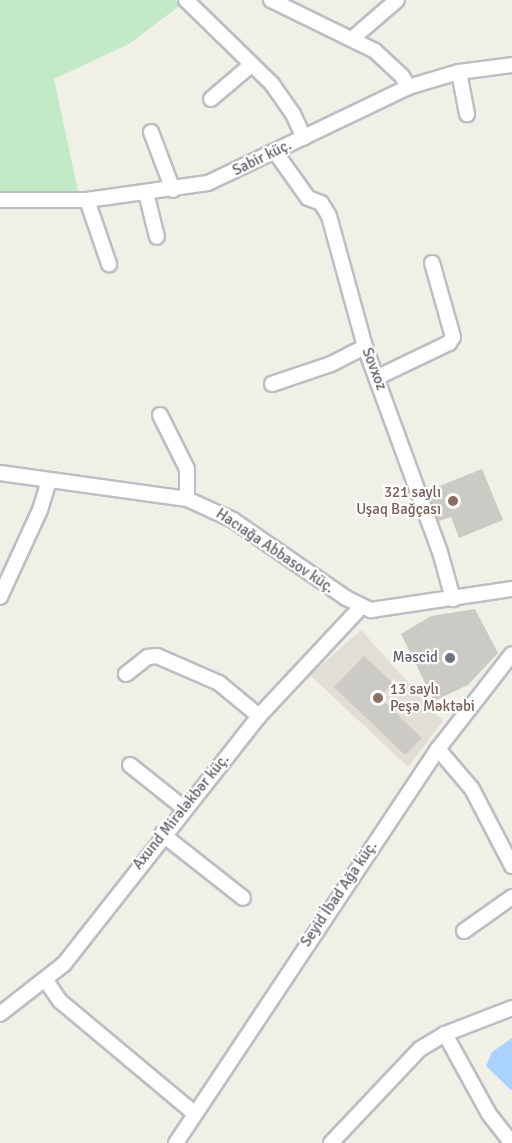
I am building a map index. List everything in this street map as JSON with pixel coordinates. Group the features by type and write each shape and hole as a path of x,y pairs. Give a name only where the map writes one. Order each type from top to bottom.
{"street":[{"path":"186,0 284,99 304,138"},
{"path":"271,0 353,38 390,63 408,87"},
{"path":"353,38 397,0"},
{"path":"211,99 251,65"},
{"name":"Sabir küç.","path":"0,200 87,200 172,190 208,183 276,153 408,87 459,72 512,65"},
{"path":"459,72 467,114"},
{"path":"151,132 172,190"},
{"name":"Sovxoz","path":"276,153 308,198 321,203 329,216 365,347 378,377 443,560 453,599"},
{"path":"146,193 157,237"},
{"path":"87,200 109,264"},
{"path":"378,377 449,343 453,337 432,263"},
{"path":"272,384 332,364 365,347"},
{"path":"160,415 187,469 187,499"},
{"name":"Hacıağa Abbasov küç.","path":"0,473 187,499 233,520 361,607 386,610 512,589"},
{"path":"0,597 40,510 49,480"},
{"name":"Axund Mirələkbər küç.","path":"0,1014 64,964 162,834 259,716 361,607"},
{"name":"Seyid İbad Ağa küç.","path":"176,1143 438,749 512,654"},
{"path":"126,674 147,657 157,656 219,683 259,716"},
{"path":"438,749 472,789 512,866"},
{"path":"130,765 184,808"},
{"path":"162,834 243,898"},
{"path":"464,931 512,897"},
{"path":"45,979 60,1001 195,1114"},
{"path":"331,1143 407,1061 445,1034 512,1008"},
{"path":"445,1034 483,1104 512,1143"}],"shaded area":[{"name":"13 saylı Peşə Məktəbi","path":"361,630 443,721 408,767 310,675"}],"green space":[{"path":"0,0 174,0 182,4 129,44 54,79 78,191 0,191"}],"water":[{"path":"512,1038 512,1091 486,1066 492,1052"}],"building":[{"path":"482,469 503,520 459,538 451,517 439,521 427,491"},
{"path":"475,609 498,653 468,685 434,701 401,634 431,616"},
{"path":"364,656 393,683 379,697 422,738 405,755 334,687"}],"place":[{"name":"321 saylı Uşaq Bağçası","path":"453,501"},
{"name":"Məscid","path":"450,658"},
{"name":"13 saylı Peşə Məktəbi","path":"378,698"}]}
